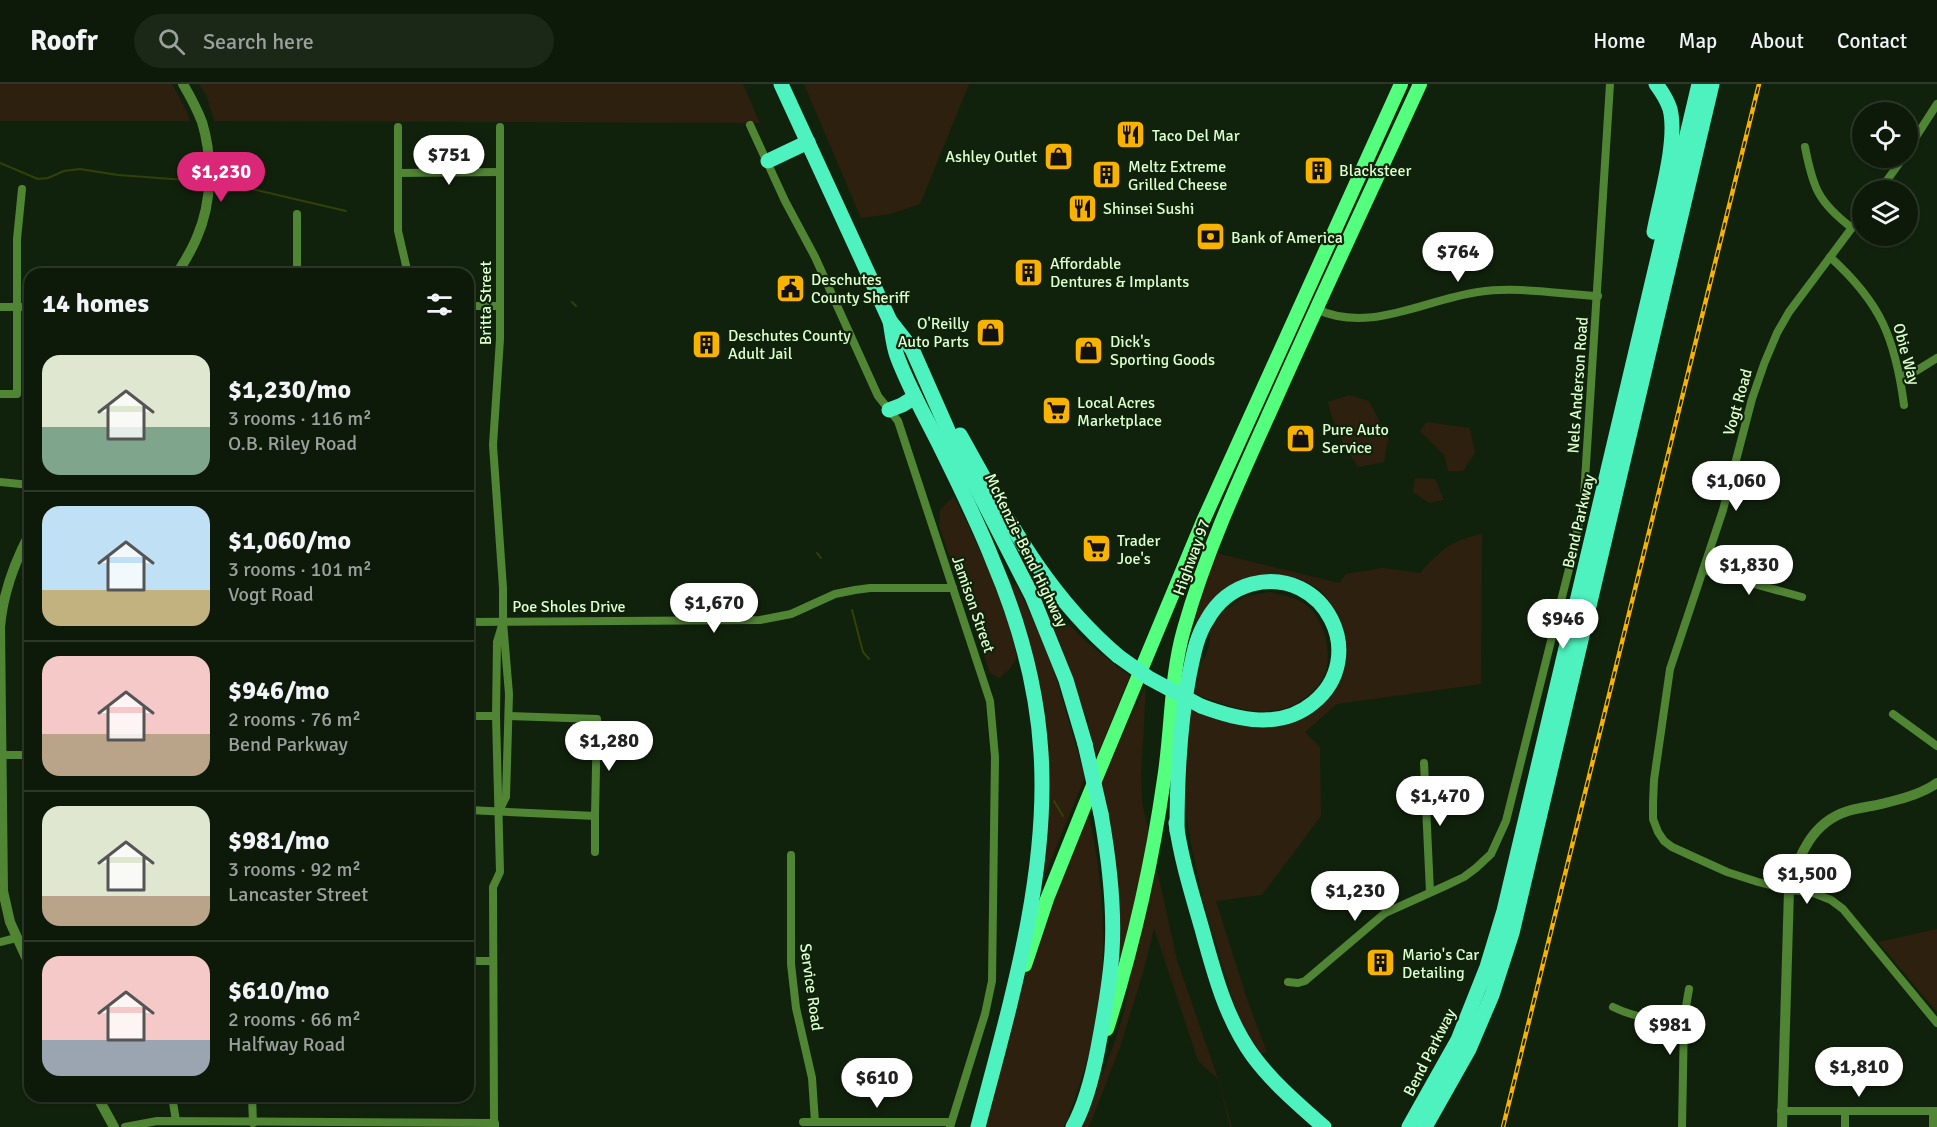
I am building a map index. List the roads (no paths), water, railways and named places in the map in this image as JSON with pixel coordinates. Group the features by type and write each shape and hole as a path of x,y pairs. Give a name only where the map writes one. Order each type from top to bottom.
{"highway":[{"name":"McKenzie-Bend Highway","path":"781,84 890,321 912,349 954,444 1044,623 1066,680 1085,744 1101,814 1113,922 1112,952 1104,1016 1093,1073 1073,1127"},
{"path":"1640,335 1644,285 1670,147 1668,103 1656,84"},
{"name":"Bend Parkway","path":"1409,1127 1458,1040 1487,967 1504,911 1699,84"},
{"name":"Bend Parkway","path":"1425,1127 1469,1048 1492,995 1512,933 1712,84"},
{"path":"768,161 808,142"},
{"name":"McKenzie-Bend Highway","path":"890,321 896,354 994,561 1018,628 1034,693 1041,756 1040,839 1034,890 978,1127"},
{"path":"912,349 1003,512 1035,563 1073,614 1118,656 1149,678 1201,706 1225,715 1260,720 1291,716 1316,701 1333,678 1338,656 1338,640 1334,626 1322,603 1298,586 1272,581 1257,583 1243,587 1222,600 1206,620 1195,647 1183,709 1177,760 1177,831"},
{"path":"889,410 915,397"},
{"path":"1169,734 1172,797 1177,831 1190,889 1230,1015 1253,1056 1273,1080 1324,1127"},
{"path":"1432,1127 1438,1105"}],"main road":[{"name":"Highway 97","path":"1007,1012 1047,899 1203,521 1401,84"},
{"name":"Highway 97","path":"1093,1073 1124,974 1150,862 1165,777 1170,704 1178,652 1197,584 1216,534 1262,430 1420,84"},
{"path":"1262,430 1276,381 1306,314 1306,308 1302,302"}],"street":[{"path":"180,268 197,238 203,220 208,184 207,145 202,122 183,84"},
{"name":"Nels Anderson Road","path":"1288,981 1298,983 1305,981 1385,913 1464,877 1491,854 1506,821 1574,553 1584,496 1610,84"},
{"path":"1918,133 1937,104"},
{"name":"Jamison Street","path":"750,124 785,201 815,257 878,396 898,421 990,701 995,757 992,981 985,1014 951,1124"},
{"path":"398,127 399,241 406,268"},
{"name":"Britta Street","path":"499,812 506,797 509,716 493,444 500,339 500,127"},
{"path":"1805,147 1814,188 1834,214 1852,228"},
{"path":"398,173 500,172"},
{"path":"0,394 16,394 17,239 22,189"},
{"path":"297,214 297,268"},
{"name":"Vogt Road","path":"1789,890 1716,867 1664,841 1653,819 1654,780 1670,669 1723,510 1752,399 1764,364 1789,312 1852,228"},
{"name":"Obie Way","path":"1830,257 1850,276 1878,312 1893,350 1904,405"},
{"path":"1316,309 1340,317 1361,319 1394,314 1476,292 1503,290 1598,296"},
{"path":"474,306 500,306"},
{"path":"0,307 24,307"},
{"path":"1900,376 1916,371 1937,358"},
{"path":"0,482 24,484"},
{"path":"24,546 12,569 0,627 2,873 6,906 16,938 24,954"},
{"path":"1703,570 1802,597"},
{"name":"Poe Sholes Drive","path":"474,622 760,620 791,614 835,594 855,590 953,588"},
{"name":"Britta Street","path":"494,1125 493,887 500,872 496,716 497,642 503,622"},
{"path":"1893,714 1937,746"},
{"path":"474,716 496,716"},
{"path":"509,716 597,719 595,852"},
{"path":"2,755 24,755"},
{"path":"1424,763 1430,892"},
{"path":"1782,1127 1789,890 1804,849 1815,833 1829,820 1855,809 1900,800 1937,783"},
{"path":"474,810 596,816"},
{"name":"Service Road","path":"791,855 790,964 796,1008 812,1078 815,1122"},
{"path":"1789,890 1811,892 1831,900 1844,909 1937,1023"},
{"path":"0,942 16,938"},
{"path":"474,961 493,961"},
{"path":"1682,1127 1684,1018 1689,989"},
{"path":"1613,1007 1630,1016 1646,1019 1684,1018"},
{"path":"100,1102 114,1127"},
{"path":"173,1102 176,1122"},
{"path":"252,1102 253,1123"},
{"path":"1781,1111 1935,1111 1933,1127"},
{"path":"1845,1112 1845,1127"},
{"path":"125,1127 141,1123 176,1122 494,1125"},
{"path":"803,1122 951,1124"}],"waterway":[{"path":"0,163 38,179 80,169 118,175 199,181"},
{"path":"230,184 346,211"},
{"path":"572,302 576,306"},
{"path":"817,553 821,558"},
{"path":"852,610 863,652 869,659"},
{"path":"1054,801 1063,816"}],"railway":[{"path":"1503,1127 1759,84"}],"place":[{"name":"Taco Del Mar","path":"1131,135"},
{"name":"Ashley Outlet","path":"1058,156"},
{"name":"Blacksteer","path":"1318,170"},
{"name":"Meltz Extreme Grilled Cheese","path":"1107,175"},
{"name":"Shinsei Sushi","path":"1082,208"},
{"name":"Bank of America","path":"1210,237"},
{"name":"Affordable Dentures & Implants","path":"1029,272"},
{"name":"Deschutes County Sheriff","path":"790,288"},
{"name":"O'Reilly Auto Parts","path":"990,332"},
{"name":"Deschutes County Adult Jail","path":"707,344"},
{"name":"Dick's Sporting Goods","path":"1089,350"},
{"name":"Local Acres Marketplace","path":"1056,411"},
{"name":"Pure Auto Service","path":"1301,438"},
{"name":"Trader Joe's","path":"1096,549"},
{"name":"Mario's Car Detailing","path":"1381,963"}]}
